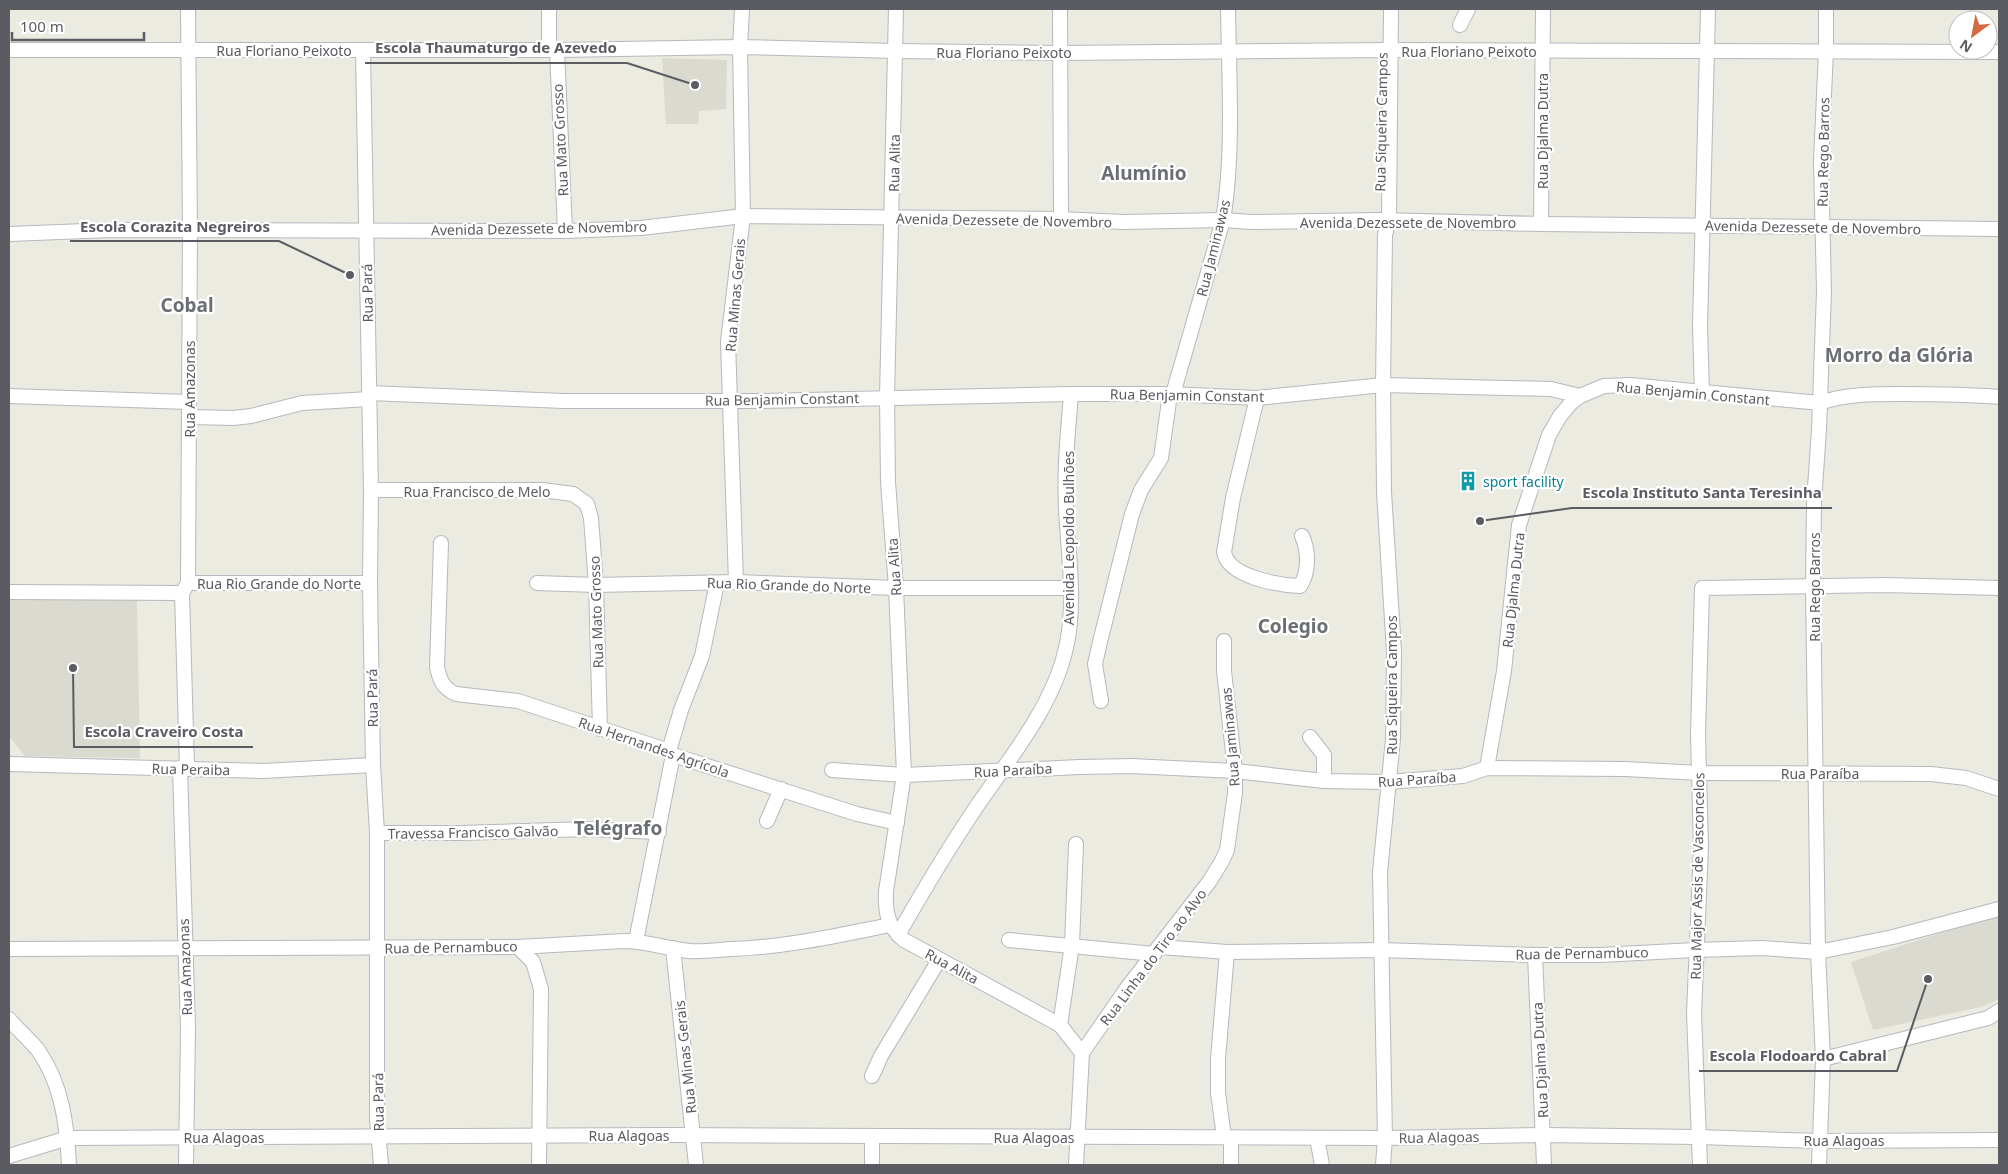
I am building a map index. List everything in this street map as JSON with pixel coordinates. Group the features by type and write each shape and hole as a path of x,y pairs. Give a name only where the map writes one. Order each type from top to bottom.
{"street":[{"name":"Rua Amazonas","path":"186,1165 188,1029 184,949 183,768 189,417 188,9"},
{"name":"Rua Mato Grosso","path":"549,9 565,230"},
{"name":"Rua Minas Gerais","path":"736,582 728,342 743,216 740,47 742,9"},
{"name":"Rua Alita","path":"896,9 893,218 887,397 888,482 896,588 904,775 886,891 885,909 894,930 939,960 987,984 1060,1025"},
{"path":"1060,9 1061,219"},
{"name":"Rua Jaminawas","path":"1101,701 1095,664 1132,514 1141,490 1161,458 1172,394 1223,220 1229,170 1228,9"},
{"name":"Rua Siqueira Campos","path":"1382,9 1387,51"},
{"name":"Rua Siqueira Campos","path":"1383,1165 1385,1138 1380,872 1393,739 1394,652 1384,492 1383,385 1385,140 1387,51 1391,9"},
{"path":"1460,25 1468,9"},
{"name":"Rua Djalma Dutra","path":"1541,224 1543,9"},
{"path":"1702,393 1700,327 1708,9"},
{"name":"Rua Rego Barros","path":"1819,1165 1822,1059 1818,952 1813,587 1814,502 1824,291 1821,161 1826,9"},
{"name":"Rua Floriano Peixoto","path":"9,50 362,51 740,47 1060,53 1387,51 1999,52"},
{"name":"Rua Pará","path":"362,51 371,490 370,583 373,765 377,833 379,1136 381,1165"},
{"name":"Avenida Dezessete de Novembro","path":"9,234 81,230 565,230 641,228 743,216 1061,219 1123,222 1385,220 1541,224 1999,229"},
{"name":"Rua Benjamin Constant","path":"189,417 233,418 251,416 302,403 369,396 564,401 731,401 1071,394 1172,394 1257,398 1383,385 1551,389 1580,396 1604,386 1630,386 1820,403 1837,397 1888,394 1962,393 1999,397"},
{"name":"Avenida Leopoldo Bulhões","path":"894,930 1033,724 1052,688 1065,652 1069,627 1070,588 1066,462 1071,394"},
{"path":"9,396 189,402"},
{"name":"Rua Djalma Dutra","path":"1487,768 1504,671 1519,525 1549,435 1560,416 1580,396"},
{"path":"1257,398 1233,498 1224,552 1225,558 1238,570 1251,576 1300,586 1305,578 1307,558 1302,536"},
{"name":"Rua Francisco de Melo","path":"371,490 542,490 566,492 581,498"},
{"name":"Rua Mato Grosso","path":"581,498 587,504 591,518 596,584 600,729"},
{"name":"Rua Hernandes Agrícola","path":"441,543 437,667 440,680 447,690 456,694 518,701 857,814 897,823"},
{"path":"636,941 659,832 671,753 681,710 702,656 717,582"},
{"name":"Rua Rio Grande do Norte","path":"538,583 736,582 896,588 1070,588"},
{"name":"Rua Rio Grande do Norte","path":"9,592 370,583"},
{"path":"1813,587 1886,585 1999,588"},
{"name":"Rua Major Assis de Vasconcelos","path":"1700,1165 1694,1024 1695,950 1701,847 1698,735 1702,588 1813,587"},
{"name":"Rua Jaminawas","path":"1222,861 1229,837 1235,771 1224,671 1224,641"},
{"path":"1310,738 1324,755 1324,781"},
{"name":"Rua Peraiba","path":"9,764 263,771 373,765"},
{"name":"Rua Paraíba","path":"832,770 904,775 1122,766 1235,771 1324,781 1388,782 1464,776 1487,768 1625,769 1700,773 1817,772 1931,774 1966,778 1999,789"},
{"path":"767,820 782,789"},
{"name":"Travessa Francisco Galvão","path":"377,833 459,833 587,829 659,832"},
{"path":"1076,844 1072,945 1060,1025 1082,1053 1076,1165"},
{"name":"Rua Linha do Tiro ao Alvo","path":"1082,1053 1127,988 1209,882 1222,861"},
{"name":"Rua de Pernambuco","path":"1009,940 1157,950 1227,952 1381,950 1600,955 1762,948 1818,952 1892,937 1999,909"},
{"name":"Rua de Pernambuco","path":"9,949 518,947 636,941 689,951 763,948 894,930"},
{"path":"518,947 533,962 541,989 539,1165"},
{"name":"Rua Minas Gerais","path":"673,948 696,1165"},
{"path":"1227,952 1218,1059 1218,1093 1228,1138 1231,1165"},
{"name":"Rua Djalma Dutra","path":"1535,955 1544,1165"},
{"path":"872,1076 881,1056 939,960"},
{"path":"1822,1059 1988,1018 1999,1011"},
{"path":"9,1019 28,1037 50,1070 60,1099 68,1138 69,1165"},
{"name":"Rua Alagoas","path":"9,1156 68,1138 693,1135 1385,1138 1543,1135 1819,1141 1999,1140"},
{"path":"872,1136 872,1165"},
{"path":"1317,1138 1322,1165"}],"shaded area":[{"path":"662,58 727,60 726,109 699,111 698,124 666,124"},
{"path":"9,598 137,599 140,758 25,756 9,736"},
{"path":"1999,914 1999,996 1997,1000 1981,1007 1873,1030 1851,962"}],"place":[{"name":"Escola Thaumaturgo de Azevedo","path":"695,85"},
{"name":"Escola Corazita Negreiros","path":"350,275"},
{"name":"sport facility","path":"1468,481"},
{"name":"Escola Instituto Santa Teresinha","path":"1480,521"},
{"name":"Escola Craveiro Costa","path":"73,668"},
{"name":"Escola Flodoardo Cabral","path":"1928,979"}],"district":[{"name":"Alumínio","path":"1144,173"},
{"name":"Cobal","path":"187,305"},
{"name":"Morro da Glória","path":"1899,355"},
{"name":"Colegio","path":"1293,626"},
{"name":"Telégrafo","path":"618,828"}]}
